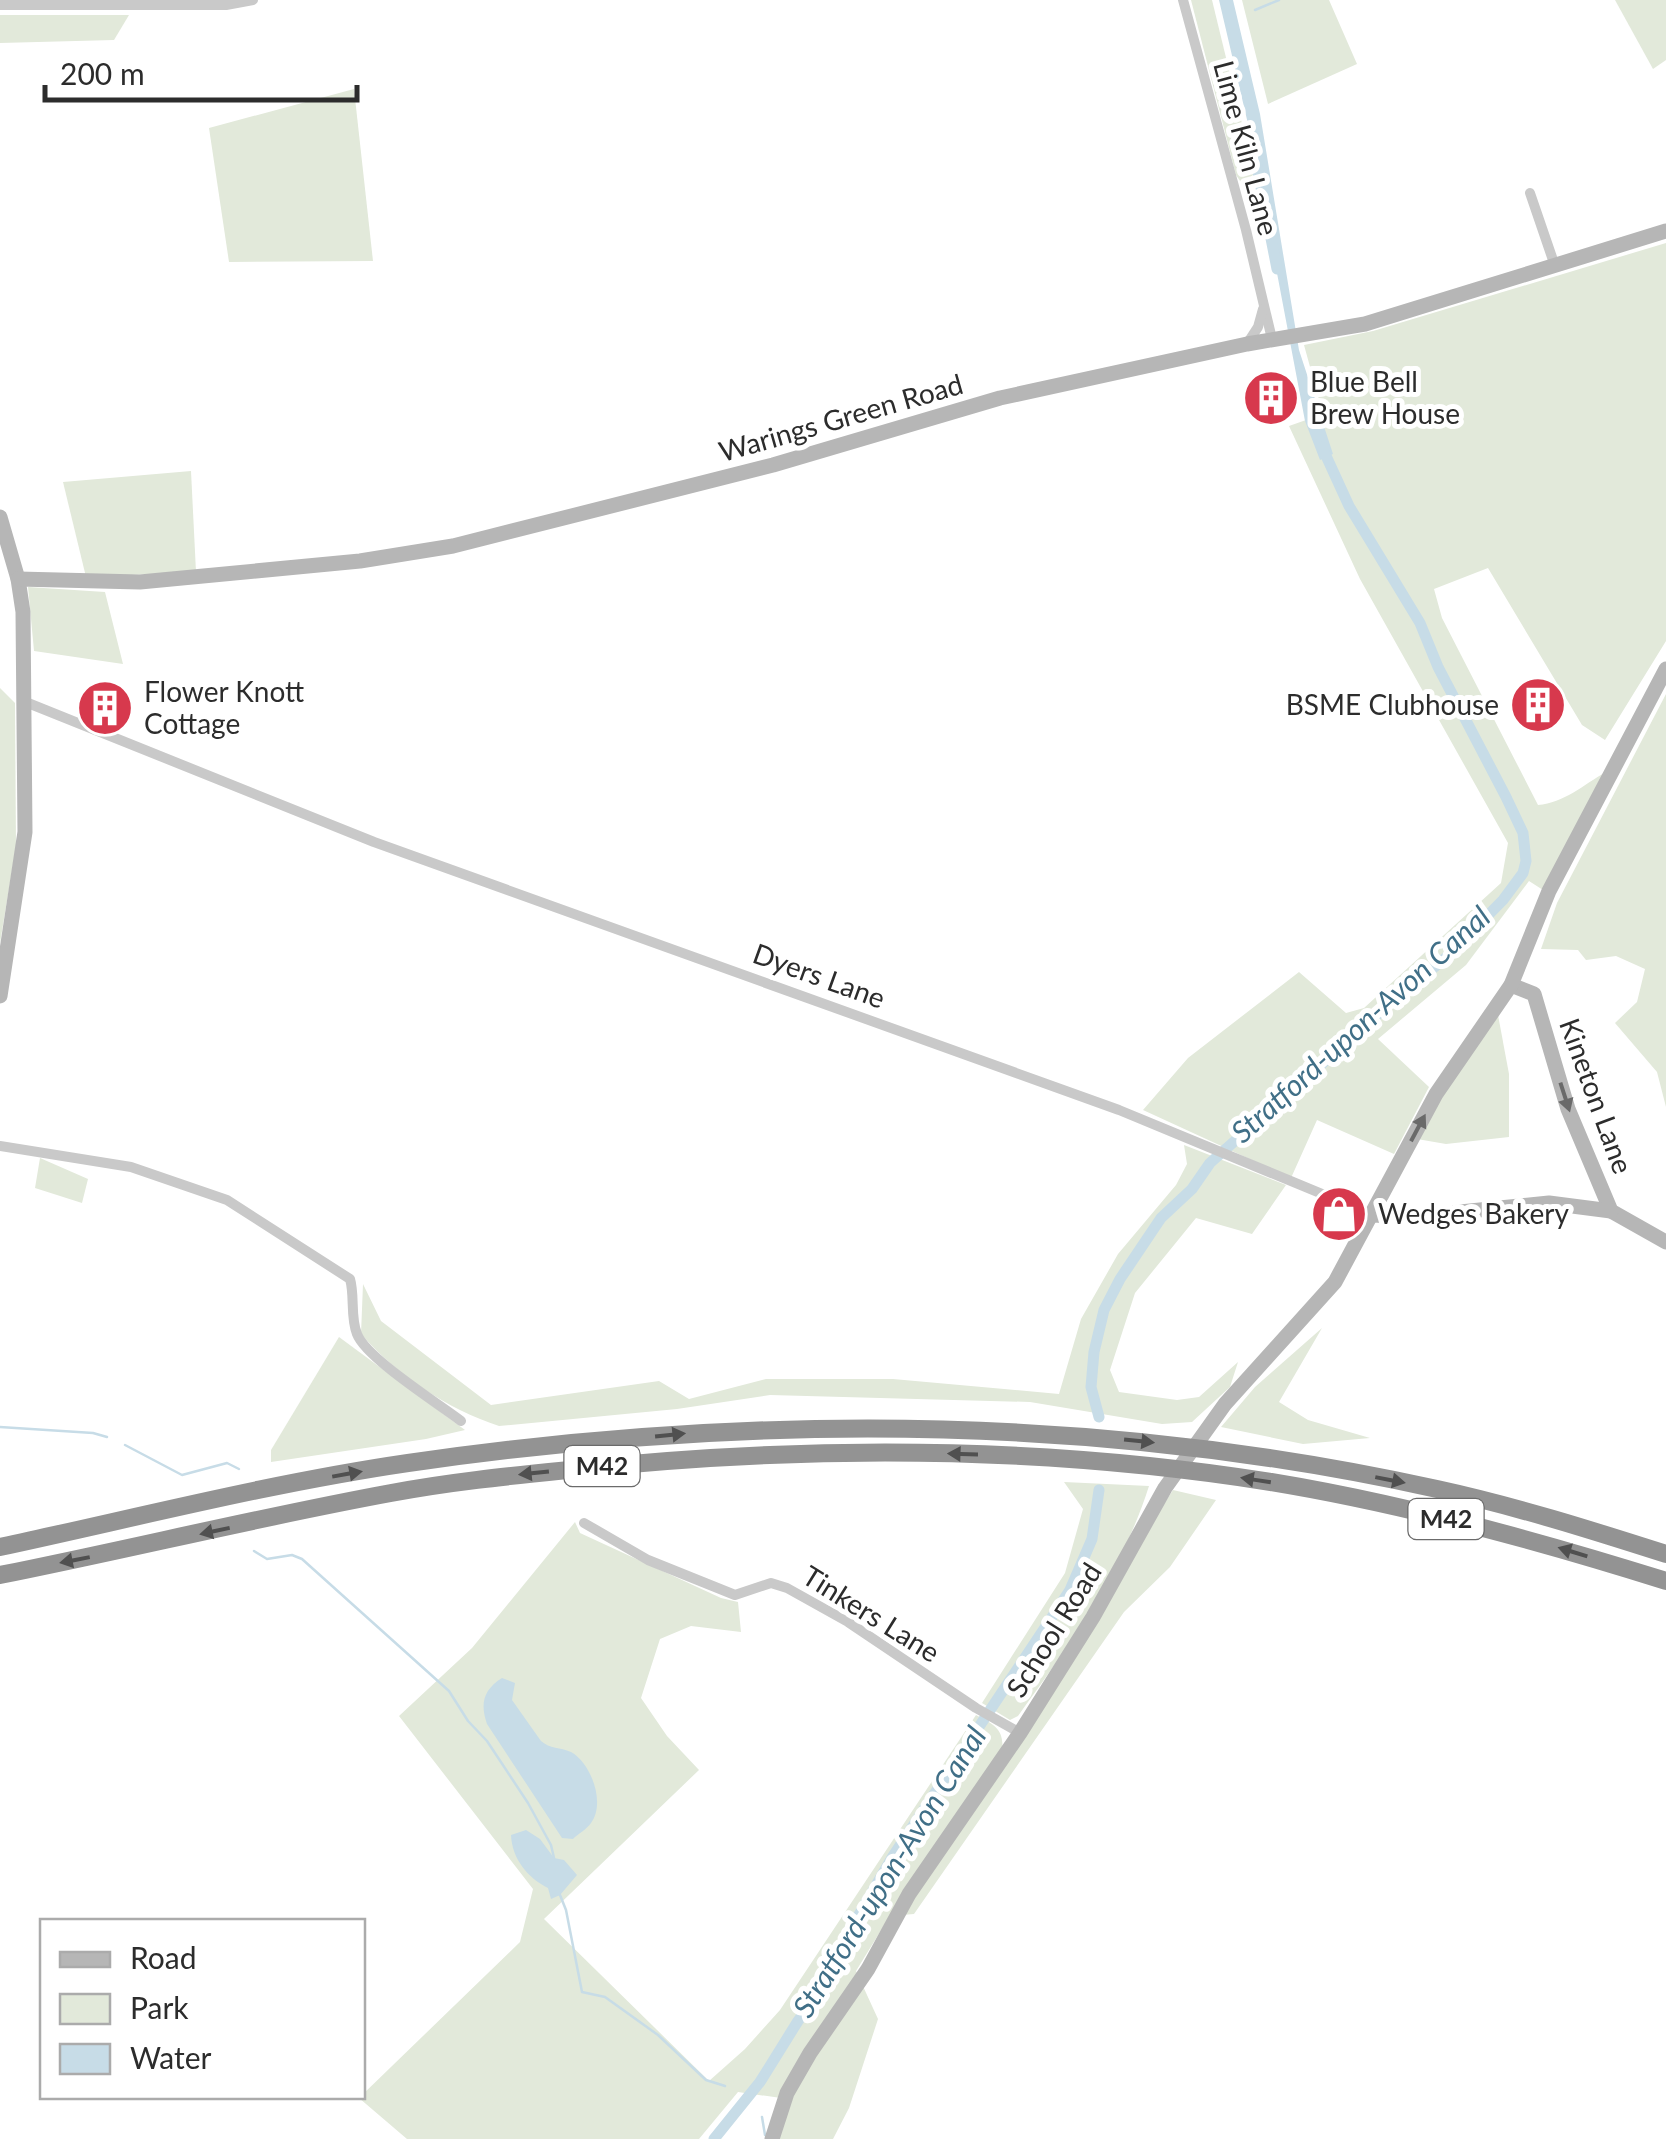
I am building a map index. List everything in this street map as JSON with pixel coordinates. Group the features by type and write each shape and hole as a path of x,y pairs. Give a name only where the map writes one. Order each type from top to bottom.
{"highway":[{"name":"M42","path":"0,1547 406,1463 702,1432 858,1426 1053,1432 1224,1450 1439,1489 1666,1554"},
{"name":"M42","path":"0,1575 392,1492 666,1459 860,1450 1060,1458 1222,1475 1403,1508 1539,1541 1666,1581"}],"street":[{"path":"0,5 226,5 253,0"},
{"name":"Lime Kiln Lane","path":"1183,0 1246,230 1263,308 1277,339"},
{"path":"1530,193 1556,266"},
{"name":"Warings Green Road","path":"11,575 140,582 360,561 454,546 773,466 1000,398 1247,344 1364,324 1666,231"},
{"path":"1247,344 1263,308"},
{"path":"0,517 22,612 25,832 0,996"},
{"name":"School Road","path":"772,2139 787,2093 810,2053 868,1970 909,1894 1020,1733 1093,1617 1165,1488 1224,1404 1335,1282 1436,1094 1511,985 1526,956 1549,891 1666,669"},
{"name":"Dyers Lane","path":"23,701 374,842 1119,1110 1373,1215 1410,1217 1549,1204 1611,1211"},
{"name":"Kineton Lane","path":"1526,956 1568,1109 1611,1211 1666,1242"},
{"name":"Kineton Lane","path":"1511,985 1534,994"},
{"path":"0,1146 130,1168 227,1200 350,1278 356,1328 362,1343 461,1421"},
{"name":"Tinkers Lane","path":"584,1523 648,1560 735,1596 770,1583 787,1588 848,1622 1020,1733"}],"green space":[{"path":"1191,0 1212,0 1254,173 1245,188 1236,175"},
{"path":"1242,0 1329,0 1357,64 1268,104"},
{"path":"1615,0 1666,0 1666,60 1653,69"},
{"path":"0,15 129,15 114,40 0,43"},
{"path":"354,89 373,261 229,262 209,128"},
{"path":"1666,243 1666,641 1605,740 1582,725 1488,568 1434,589 1442,618 1538,805 1565,797 1606,772 1543,890 1529,881 1466,965 1378,1039 1429,1087 1394,1154 1317,1120 1291,1178 1143,1110 1188,1058 1299,972 1346,1013 1364,1008 1501,883 1508,843 1360,579 1289,426 1323,414 1304,345 1373,331"},
{"path":"191,471 196,572 86,577 63,482"},
{"path":"28,587 105,592 123,664 34,651"},
{"path":"0,688 15,703 16,846 0,943"},
{"path":"1666,694 1666,1107 1657,1072 1615,1023 1637,1002 1645,969 1616,956 1586,960 1578,950 1541,949 1557,903"},
{"path":"1498,1015 1509,1074 1509,1137 1446,1144 1417,1139 1441,1098"},
{"path":"1184,1145 1286,1185 1252,1234 1196,1218 1135,1293 1110,1370 1119,1392 1177,1400 1199,1397 1238,1362 1230,1387 1192,1422 1162,1424 1030,1402 770,1395 677,1409 499,1426 424,1389 361,1334 363,1284 381,1321 491,1405 659,1381 689,1399 766,1379 893,1379 1059,1394 1081,1319 1118,1254 1176,1185 1187,1164"},
{"path":"40,1158 88,1179 82,1203 35,1188"},
{"path":"1322,1328 1279,1402 1308,1420 1370,1438 1303,1444 1221,1427 1255,1387"},
{"path":"339,1337 465,1430 271,1462 271,1450"},
{"path":"1064,1482 1149,1486 1125,1547 1093,1606 1018,1716 1010,1720 982,1703 1065,1573 1083,1509"},
{"path":"1173,1490 1216,1500 1170,1567 1124,1612 914,1914 902,1915"},
{"path":"575,1522 580,1533 721,1598 738,1602 741,1632 691,1626 660,1639 641,1698 667,1736 699,1770 544,1919 709,2081 780,2010 976,1715 1000,1732 1002,1751 910,1883 856,1971 878,2019 849,2108 833,2139 776,2139 788,2099 738,2092 699,2139 407,2139 360,2099 365,2099 365,2092 520,1942 533,1889 399,1716 472,1648"}],"water":[{"path":"1219,0 1233,0 1260,114 1299,350 1333,454 1320,460 1305,421 1252,141"},
{"path":"502,1678 515,1683 512,1700 541,1741 571,1752 590,1774 597,1795 595,1815 573,1839 562,1838 487,1724 485,1698"},
{"path":"526,1830 577,1875 560,1895 551,1899 548,1888 528,1873 514,1852 511,1835"}],"waterway":[{"path":"1255,10 1279,0"},
{"name":"Stratford-upon-Avon Canal","path":"1249,126 1277,269"},
{"name":"Stratford-upon-Avon Canal","path":"1099,1417 1091,1387 1104,1310 1161,1218 1192,1189 1210,1163 1448,956 1503,900 1523,873 1526,861 1523,833 1506,797 1438,667 1420,623 1349,506 1322,447"},
{"path":"0,1427 107,1437"},
{"path":"125,1445 182,1475 227,1463 239,1469"},
{"name":"Stratford-upon-Avon Canal","path":"714,2139 760,2082 829,1980 856,1920 893,1856 1070,1590 1092,1539 1099,1490"},
{"path":"254,1551 267,1559 292,1555 302,1559 449,1691 528,1803 554,1858"},
{"path":"560,1895 582,1992 605,1997 658,2035 706,2080 725,2086"},
{"path":"762,2117 765,2135"}],"place":[{"name":"Blue Bell Brew House","path":"1271,398"},
{"name":"BSME Clubhouse","path":"1538,705"},
{"name":"Flower Knott Cottage","path":"105,708"},
{"name":"Wedges Bakery","path":"1339,1214"}]}
